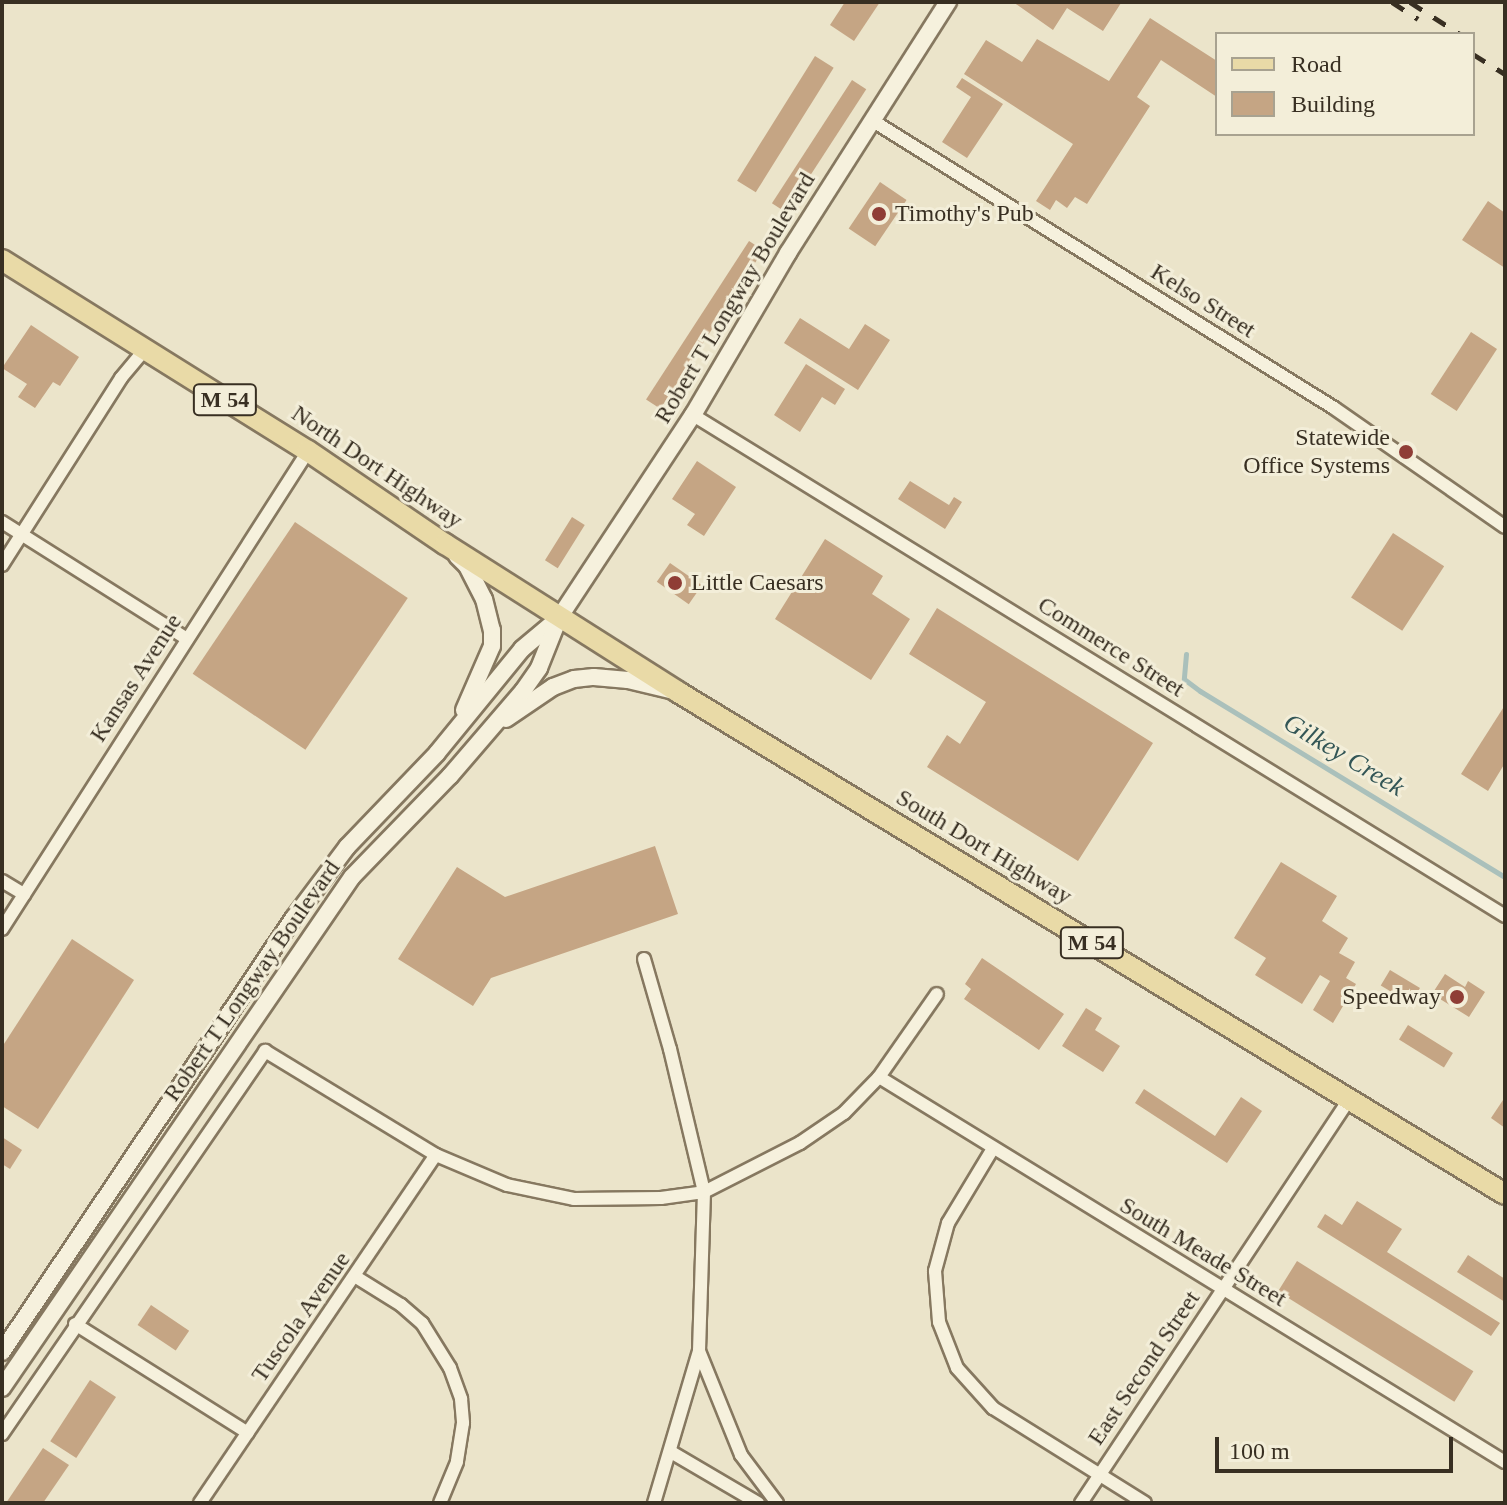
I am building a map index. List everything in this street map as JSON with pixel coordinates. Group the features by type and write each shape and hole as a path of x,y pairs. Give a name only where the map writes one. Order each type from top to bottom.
{"main road":[{"name":"North Dort Highway","path":"2,260 308,451 559,618"},
{"name":"South Dort Highway","path":"559,618 1505,1194"}],"street":[{"name":"Robert T Longway Boulevard","path":"2,1388 352,877 495,726 539,668 559,618 693,415 788,253 948,2"},
{"name":"Kelso Street","path":"873,121 1334,408 1505,527"},
{"path":"2,565 121,378 144,351"},
{"name":"Commerce Street","path":"693,415 1505,916"},
{"name":"Kansas Avenue","path":"2,929 308,451"},
{"path":"2,522 187,639"},
{"path":"437,753 466,707 492,646 489,613 484,599 467,566 445,544"},
{"name":"Robert T Longway Boulevard","path":"2,1352 347,847 437,753 522,649 559,618"},
{"path":"495,726 553,687 574,679 628,680 678,692"},
{"path":"2,881 24,894"},
{"path":"269,958 282,952 296,955"},
{"path":"644,959 670,1049 704,1192 699,1351 654,1503"},
{"path":"2,1434 265,1051 436,1155 507,1185 574,1199 661,1198 704,1192 800,1143 844,1113 879,1077 937,994"},
{"name":"South Meade Street","path":"879,1077 992,1150 1505,1462"},
{"name":"East Second Street","path":"1081,1503 1349,1099"},
{"path":"992,1150 948,1223 935,1271 939,1322 957,1368 993,1408 1145,1503"},
{"name":"Tuscola Avenue","path":"200,1503 436,1155"},
{"path":"356,1277 422,1323 450,1368 461,1399 463,1423 457,1462 440,1503"},
{"path":"75,1324 248,1433"},
{"path":"699,1351 741,1455 777,1503"},
{"path":"671,1452 758,1503"}],"building":[{"path":"845,2 880,2 854,41 830,25"},
{"path":"1013,2 1121,3 1103,31 1067,8 1053,30"},
{"path":"1150,18 1215,60 1215,96 1161,60 1137,97 1150,106 1087,204 1075,197 1067,208 1056,200 1050,210 1036,201 1073,144 964,74 986,40 1022,62 1037,39 1109,81"},
{"path":"815,56 834,68 756,192 737,181"},
{"path":"962,78 1003,104 967,158 942,142 971,97 956,87"},
{"path":"852,80 866,89 786,213 772,203"},
{"name":"Timothy's Pub","path":"880,182 907,200 875,246 849,228"},
{"path":"1488,201 1505,213 1505,268 1462,240"},
{"path":"749,241 763,250 660,409 646,400"},
{"path":"800,318 849,349 865,324 890,340 858,390 784,343"},
{"path":"31,325 79,357 60,386 53,382 35,408 18,397 27,384 2,368"},
{"path":"1471,332 1497,349 1457,411 1431,394"},
{"path":"806,364 845,389 835,405 822,397 800,432 774,415"},
{"path":"697,461 736,487 704,536 687,525 695,514 672,499"},
{"path":"910,481 949,505 954,497 962,502 945,529 898,499"},
{"path":"572,517 585,525 558,568 545,560"},
{"path":"295,522 408,598 305,750 193,674"},
{"path":"1393,533 1444,566 1402,631 1351,598"},
{"path":"825,539 883,576 872,594 910,619 871,680 775,619"},
{"path":"670,563 702,585 689,604 657,582"},
{"path":"937,608 1153,743 1078,861 927,767 947,735 960,744 986,702 909,654"},
{"path":"1505,705 1505,763 1488,791 1461,774"},
{"path":"655,846 678,914 491,978 473,1006 398,959 457,867 505,897"},
{"path":"1281,862 1337,896 1322,921 1348,938 1339,953 1355,962 1346,978 1356,984 1333,1023 1313,1010 1330,981 1320,975 1302,1004 1255,975 1266,958 1234,938"},
{"path":"72,939 134,980 38,1129 2,1106 2,1047"},
{"path":"982,958 1064,1014 1039,1050 964,999 971,989 965,984"},
{"path":"1390,970 1420,988 1411,1003 1381,985"},
{"path":"1445,974 1465,987 1468,981 1485,992 1469,1017 1432,994"},
{"path":"1086,1008 1102,1018 1095,1030 1120,1046 1103,1072 1062,1046"},
{"path":"1408,1025 1453,1053 1444,1068 1399,1039"},
{"path":"1144,1089 1215,1136 1241,1097 1262,1111 1227,1163 1135,1103"},
{"path":"1505,1097 1505,1128 1491,1118"},
{"path":"2,1137 22,1150 10,1169 2,1164"},
{"path":"1357,1201 1402,1229 1387,1252 1500,1323 1491,1336 1317,1227 1325,1214 1342,1225"},
{"path":"1468,1255 1505,1279 1505,1302 1457,1272"},
{"path":"1297,1261 1473,1371 1454,1402 1278,1292"},
{"path":"151,1305 189,1331 176,1351 138,1325"},
{"path":"90,1380 116,1397 76,1458 50,1441"},
{"path":"43,1448 69,1465 43,1503 6,1503"}],"waterway":[{"name":"Gilkey Creek","path":"1186,654 1184,679 1200,691 1505,877"}],"railway":[{"path":"1392,2 1418,19"},
{"path":"1410,2 1457,32"},
{"path":"1475,55 1505,74"}],"place":[{"name":"Timothy's Pub","path":"879,214"},
{"name":"Statewide Office Systems","path":"1406,452"},
{"name":"Little Caesars","path":"675,583"},
{"name":"Speedway","path":"1457,997"}]}
